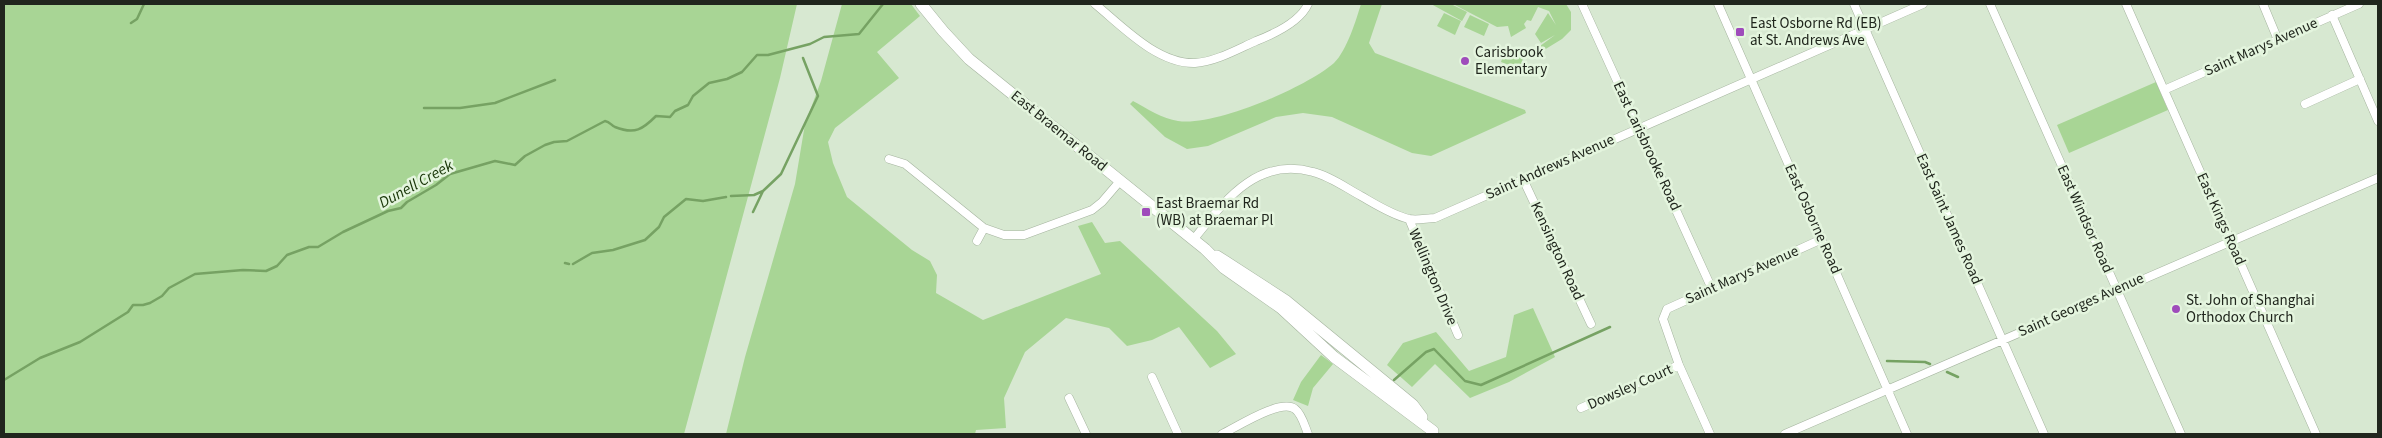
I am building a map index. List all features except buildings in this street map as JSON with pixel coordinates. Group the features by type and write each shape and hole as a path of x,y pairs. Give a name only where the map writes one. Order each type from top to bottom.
{"street":[{"name":"East Braemar Road","path":"922,4 943,31 969,59 1205,249 1224,268 1282,308 1334,357 1434,433"},
{"path":"1095,4 1160,56 1195,63 1215,59 1266,38 1289,24 1308,4"},
{"name":"East Carisbrooke Road","path":"1582,4 1712,288"},
{"name":"East Osborne Road","path":"1718,4 1907,434"},
{"name":"East Saint James Road","path":"1854,4 2044,434"},
{"name":"Saint Andrews Avenue","path":"1193,240 1236,190 1262,174 1276,171 1300,170 1313,172 1384,209 1409,219 1435,218 1923,4"},
{"name":"East Windsor Road","path":"1990,4 2181,434"},
{"name":"East Kings Road","path":"2126,4 2316,434"},
{"path":"2263,4 2278,40"},
{"name":"Saint Marys Avenue","path":"2164,90 2359,4"},
{"path":"2332,16 2378,121"},
{"path":"2305,104 2360,79"},
{"path":"889,159 905,164 984,228 1004,235 1024,236 1092,210 1102,202 1120,181"},
{"name":"Saint Georges Avenue","path":"1785,434 2116,289 2378,178"},
{"name":"Kensington Road","path":"1523,179 1591,324"},
{"name":"Wellington Drive","path":"1409,219 1458,335"},
{"path":"978,241 984,228"},
{"name":"Saint Marys Avenue","path":"1679,365 1663,319 1667,309 1822,239"},
{"path":"1679,365 1710,434"},
{"name":"Dowsley Court","path":"1581,408 1679,365"},
{"path":"1152,378 1178,434"},
{"path":"1068,398 1086,434"},
{"path":"1222,434 1275,408 1291,407 1298,412 1308,434"}],"green space":[{"path":"4,4 797,4 780,78 684,434 4,434"},
{"path":"842,4 911,4 920,16 877,52 899,78 835,128 828,142 833,163 847,197 912,250 930,261 937,275 936,293 983,320 1101,274 1078,226 1092,222 1105,243 1120,241 1217,331 1236,354 1210,368 1179,327 1152,340 1127,346 1109,328 1066,318 1025,352 1004,398 1006,428 976,430 975,434 726,434 745,357 795,184 805,124 821,81"},
{"path":"1361,4 1382,4 1369,43 1375,53 1525,110 1526,113 1431,156 1412,153 1332,117 1303,113 1276,117 1208,146 1187,149 1165,137 1130,104 1133,101 1172,120 1194,121 1236,112 1259,103 1303,83 1334,63 1347,43"},
{"path":"1431,4 1451,4 1467,12 1462,21"},
{"path":"1453,4 1566,4 1571,12 1571,30 1562,39 1544,50 1538,58 1533,54 1536,49 1555,35 1541,43 1535,34 1548,13 1556,25 1549,11 1538,7 1531,21 1527,20 1524,24 1526,28 1511,37 1508,26 1497,27"},
{"path":"1444,13 1461,21 1455,35 1437,26"},
{"path":"1470,15 1489,24 1484,36 1464,27"},
{"path":"1506,48 1524,55 1520,69 1501,62"},
{"path":"2156,82 2168,110 2069,153 2057,125"},
{"path":"1533,308 1555,357 1509,382 1470,398 1435,364 1412,387 1387,365 1403,343 1436,332 1469,371 1506,357 1514,315"},
{"path":"1321,355 1333,364 1313,388 1308,406 1293,400 1301,382"}],"waterway":[{"path":"131,23 137,19 144,4"},
{"name":"Dunell Creek","path":"4,380 40,358 80,342 128,312 133,305 150,303 162,296 169,288 195,274 243,270 266,271 277,266 287,255 309,247 318,247 343,232 388,211 401,208 407,202 436,185 450,174 495,161 515,165 525,156 545,145 567,141 605,121 615,127 633,130 643,127 656,116 670,117 675,111 688,105 693,96 709,83 727,79 742,72 757,55 768,55 810,44 824,37 859,34 883,4"},
{"path":"753,212 763,191 781,174 818,96 803,58"},
{"path":"424,108 460,108 495,103 555,80"},
{"path":"731,196 754,195 763,191"},
{"path":"573,264 592,253 613,250 645,240 659,227 664,217 686,199 703,201 726,197"},
{"path":"565,263 569,264"},
{"path":"1394,380 1426,352 1434,349 1465,381 1481,385 1610,327"},
{"path":"1887,361 1925,362 1930,364"},
{"path":"1947,372 1958,377"}],"place":[{"name":"East Osborne Rd (EB) at St. Andrews Ave","path":"1740,32"},
{"name":"Carisbrook Elementary","path":"1465,61"},
{"name":"East Braemar Rd (WB) at Braemar Pl","path":"1146,212"},
{"name":"St. John of Shanghai Orthodox Church","path":"2176,309"}]}
